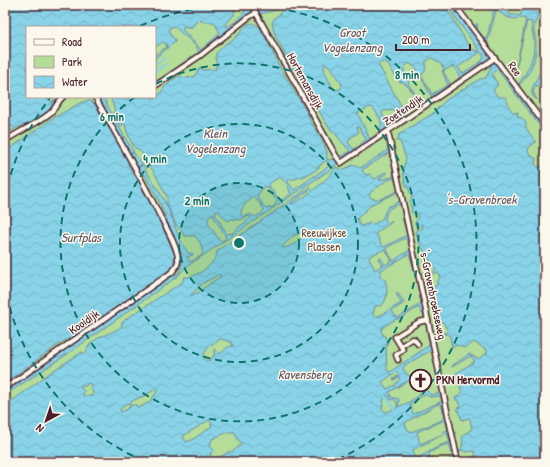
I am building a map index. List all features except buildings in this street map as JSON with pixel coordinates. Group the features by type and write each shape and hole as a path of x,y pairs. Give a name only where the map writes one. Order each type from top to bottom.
{"street":[{"path":"156,85 203,54 249,17 255,9 269,5"},
{"name":"Ree","path":"455,5 492,59 545,125"},
{"name":"Hortemansdijk","path":"255,9 339,161"},
{"name":"Zoetendijk","path":"339,161 388,132 492,59"},
{"path":"5,141 29,128 49,114 56,103 62,98"},
{"name":"Kooidijk","path":"5,388 174,272 177,267 178,259 168,231 137,171 95,98"},
{"name":"'s-Gravenbroekseweg","path":"388,132 458,462"},
{"path":"398,360 396,355 403,350 396,337 419,322 428,320"},
{"path":"401,346 414,338 418,344"}],"green space":[{"name":"Reeuwijkse Plassen","path":"5,5 545,5 545,462 5,462"}],"water":[{"path":"5,5 235,5 234,15 226,24 227,27 239,18 247,5 251,5 256,9 274,5 442,5 452,17 467,43 473,50 478,51 479,53 458,67 463,73 482,61 484,57 446,5 454,5 492,56 491,59 495,60 545,128 545,133 497,69 492,74 498,85 493,90 498,97 505,97 512,111 514,113 518,112 517,115 519,118 521,117 526,123 526,128 536,142 529,147 528,152 536,158 535,164 538,167 545,166 545,462 480,462 478,456 471,458 476,455 474,451 465,452 463,450 456,453 462,448 463,435 472,429 470,419 462,420 457,408 460,407 458,400 455,398 462,393 455,374 474,362 474,360 471,356 452,366 469,354 478,359 487,353 487,350 474,342 465,348 457,345 452,347 450,337 447,333 434,339 448,331 443,322 437,324 429,290 436,286 440,276 438,273 434,274 434,271 436,270 417,237 416,231 423,228 422,225 417,227 415,223 418,217 417,213 412,213 410,201 412,198 404,177 404,166 406,159 400,141 397,141 399,139 398,135 432,114 446,100 480,79 486,78 491,67 490,64 431,104 361,148 359,147 359,150 347,158 338,161 334,167 186,267 178,276 66,355 5,395 5,390 162,281 179,273 182,265 181,255 159,201 145,175 139,172 99,98 104,98 117,124 122,122 119,114 115,114 114,112 115,111 110,98 121,98 126,100 130,98 152,98 154,100 165,86 178,76 186,78 194,77 200,67 203,70 216,69 216,53 226,43 234,39 246,26 253,23 261,29 281,69 322,140 327,152 327,160 336,159 325,133 326,132 340,157 350,151 335,132 333,132 328,126 288,60 275,35 272,23 275,17 278,16 282,10 281,9 260,14 316,115 314,115 257,10 211,46 156,84 156,79 158,80 199,52 196,46 174,26 169,28 169,31 175,42 156,57 156,54 167,47 163,42 156,46 156,26 26,26 26,98 46,98 52,102 55,98 59,98 53,102 50,111 5,135 5,128 7,129 12,126 5,120","holes":["198,20 214,22 220,33 201,50 182,29 184,26 191,28","432,58 441,64 444,69 442,71 448,85 432,94 421,75 425,72 426,61","385,61 400,82 403,82 412,91 420,105 407,115 406,114 402,117 400,115 400,118 390,125 382,114 383,111 396,110 398,113 398,109 403,109 378,64","409,63 416,68 431,96 431,99 423,104 408,84 409,83 404,73 404,67","324,64 330,66 340,82 342,87 340,89 335,90 329,81","453,66 460,77 451,85 443,71","370,107 373,108 381,121 381,128 379,132 370,139 358,114 359,112","125,124 133,146 142,153 149,164 145,167 136,156 119,127","357,127 359,127 366,139 359,146 353,149 348,142 350,140 349,139 359,132","326,161 328,162 329,166 294,190 288,182 288,180 303,177","149,165 167,197 167,204 176,225 185,236 195,236 200,242 203,253 201,256 190,262 187,257 193,255 192,253 189,254 182,244 166,203 145,168","280,177 287,184 291,194 280,201 268,184","263,187 268,187 277,202 272,208 266,209 257,196","254,197 264,209 261,213 254,217 251,214 242,217 241,211 244,205","219,211 228,221 232,219 240,220 249,216 251,218 233,233 227,234 215,212","212,214 226,237 224,240 220,241 208,223 209,217"]},
{"path":"493,5 504,5 507,7 505,10 508,13 520,16 523,5 534,5 532,7 533,10 538,14 534,24 536,48 534,60 527,76 519,85 521,89 518,85 528,69 532,59 534,47 532,22 527,21 514,77 526,19 514,19 496,11 487,43 506,68 505,69 474,28 476,24 478,24 477,29 486,40 495,7"},
{"path":"545,47 545,81 535,87 533,92 537,100 532,95 532,89 542,68 544,59 542,57"},
{"name":"Surfplas","path":"86,101 91,101 96,106 128,160 128,165 133,174 138,178 145,196 153,206 175,255 173,267 77,335 62,342 5,383 5,152 50,120"},
{"name":"Ravensberg","path":"386,137 387,137 425,317 419,307 382,328 381,330 383,335 388,343 386,345 387,370 390,372 428,346 426,323 428,323 433,349 404,366 403,369 408,375 412,376 418,373 415,378 431,395 441,393 456,462 439,462 453,458 449,444 429,453 430,459 432,458 433,462 424,462 424,458 418,462 5,462 5,406 54,370 82,352 84,354 86,353 88,347 96,339 118,329 122,326 122,323 126,319 181,283 184,280 184,277 189,277 200,273 210,265 216,256 217,251 310,187 311,189 291,204 309,193 323,182 336,167 342,170 353,165 357,165 360,168 388,150","holes":["389,153 394,174 393,177 379,180 382,176 387,174 386,172 374,179 370,174 365,175 362,170","394,178 398,191 378,199 371,198 369,195 386,181","398,192 400,201 388,207 382,219 374,224 370,223 361,226 357,219 372,204","400,204 407,235 384,247 376,233 392,222 387,223 385,220 386,214 391,208","305,231 307,232 306,236 285,248 282,247 293,236","405,238 409,244 410,250 393,261 386,248","385,249 392,261 385,265 381,258 378,259 383,265 375,270 369,258 370,256","409,254 415,272 421,304 399,317 396,317 392,311 404,303 397,292 396,293 401,303 381,315 374,317 373,314 375,306 380,306 385,301 387,288 384,278 379,276 382,273 380,271","220,274 220,277 191,296 203,283","221,339 231,342 233,346 228,347 220,354 214,349 214,357 212,357 209,361 205,360 203,356 213,344","396,372 399,375 393,379 394,380 399,377 400,379 395,385 387,389 382,382","410,380 416,382 423,392 409,402 398,407 399,399 391,397 389,392","88,383 91,384 90,389 93,394 91,396 83,396 85,392 81,386 86,386","157,388 158,389 150,402 138,408 136,405 130,405 130,408 129,406 128,409 121,412 120,410 125,404 130,403","425,394 430,397 439,396 442,401 413,414 410,404","387,395 391,400 394,399 397,403 397,408 386,412 382,409 384,399","440,403 445,416 440,421 411,432 407,429 405,424 406,422","209,420 212,426 192,440 186,442 183,436","445,420 448,430 442,432 443,434 420,444 417,432","228,432 235,432 237,438 242,444 232,452 230,451 220,457 216,457 214,461 210,454 214,450 210,446 212,439","447,433 450,442 441,445 416,458 413,451 414,449"]}],"waterway":[{"path":"227,37 240,27"},
{"path":"156,63 164,58"},
{"path":"156,70 166,64"},
{"path":"395,156 402,187"},
{"path":"403,189 411,231"},
{"path":"411,232 413,241"},
{"path":"415,250 417,257"},
{"path":"386,397 394,409"}],"ferry route":[{"path":"138,167 143,164"}],"place":[{"name":"PKN Hervormd","path":"421,380"}],"water label":[{"name":"Groot Vogelenzang","path":"352,40"},
{"name":"Klein Vogelenzang","path":"215,140"},
{"name":"'s-Gravenbroek","path":"481,199"}]}
